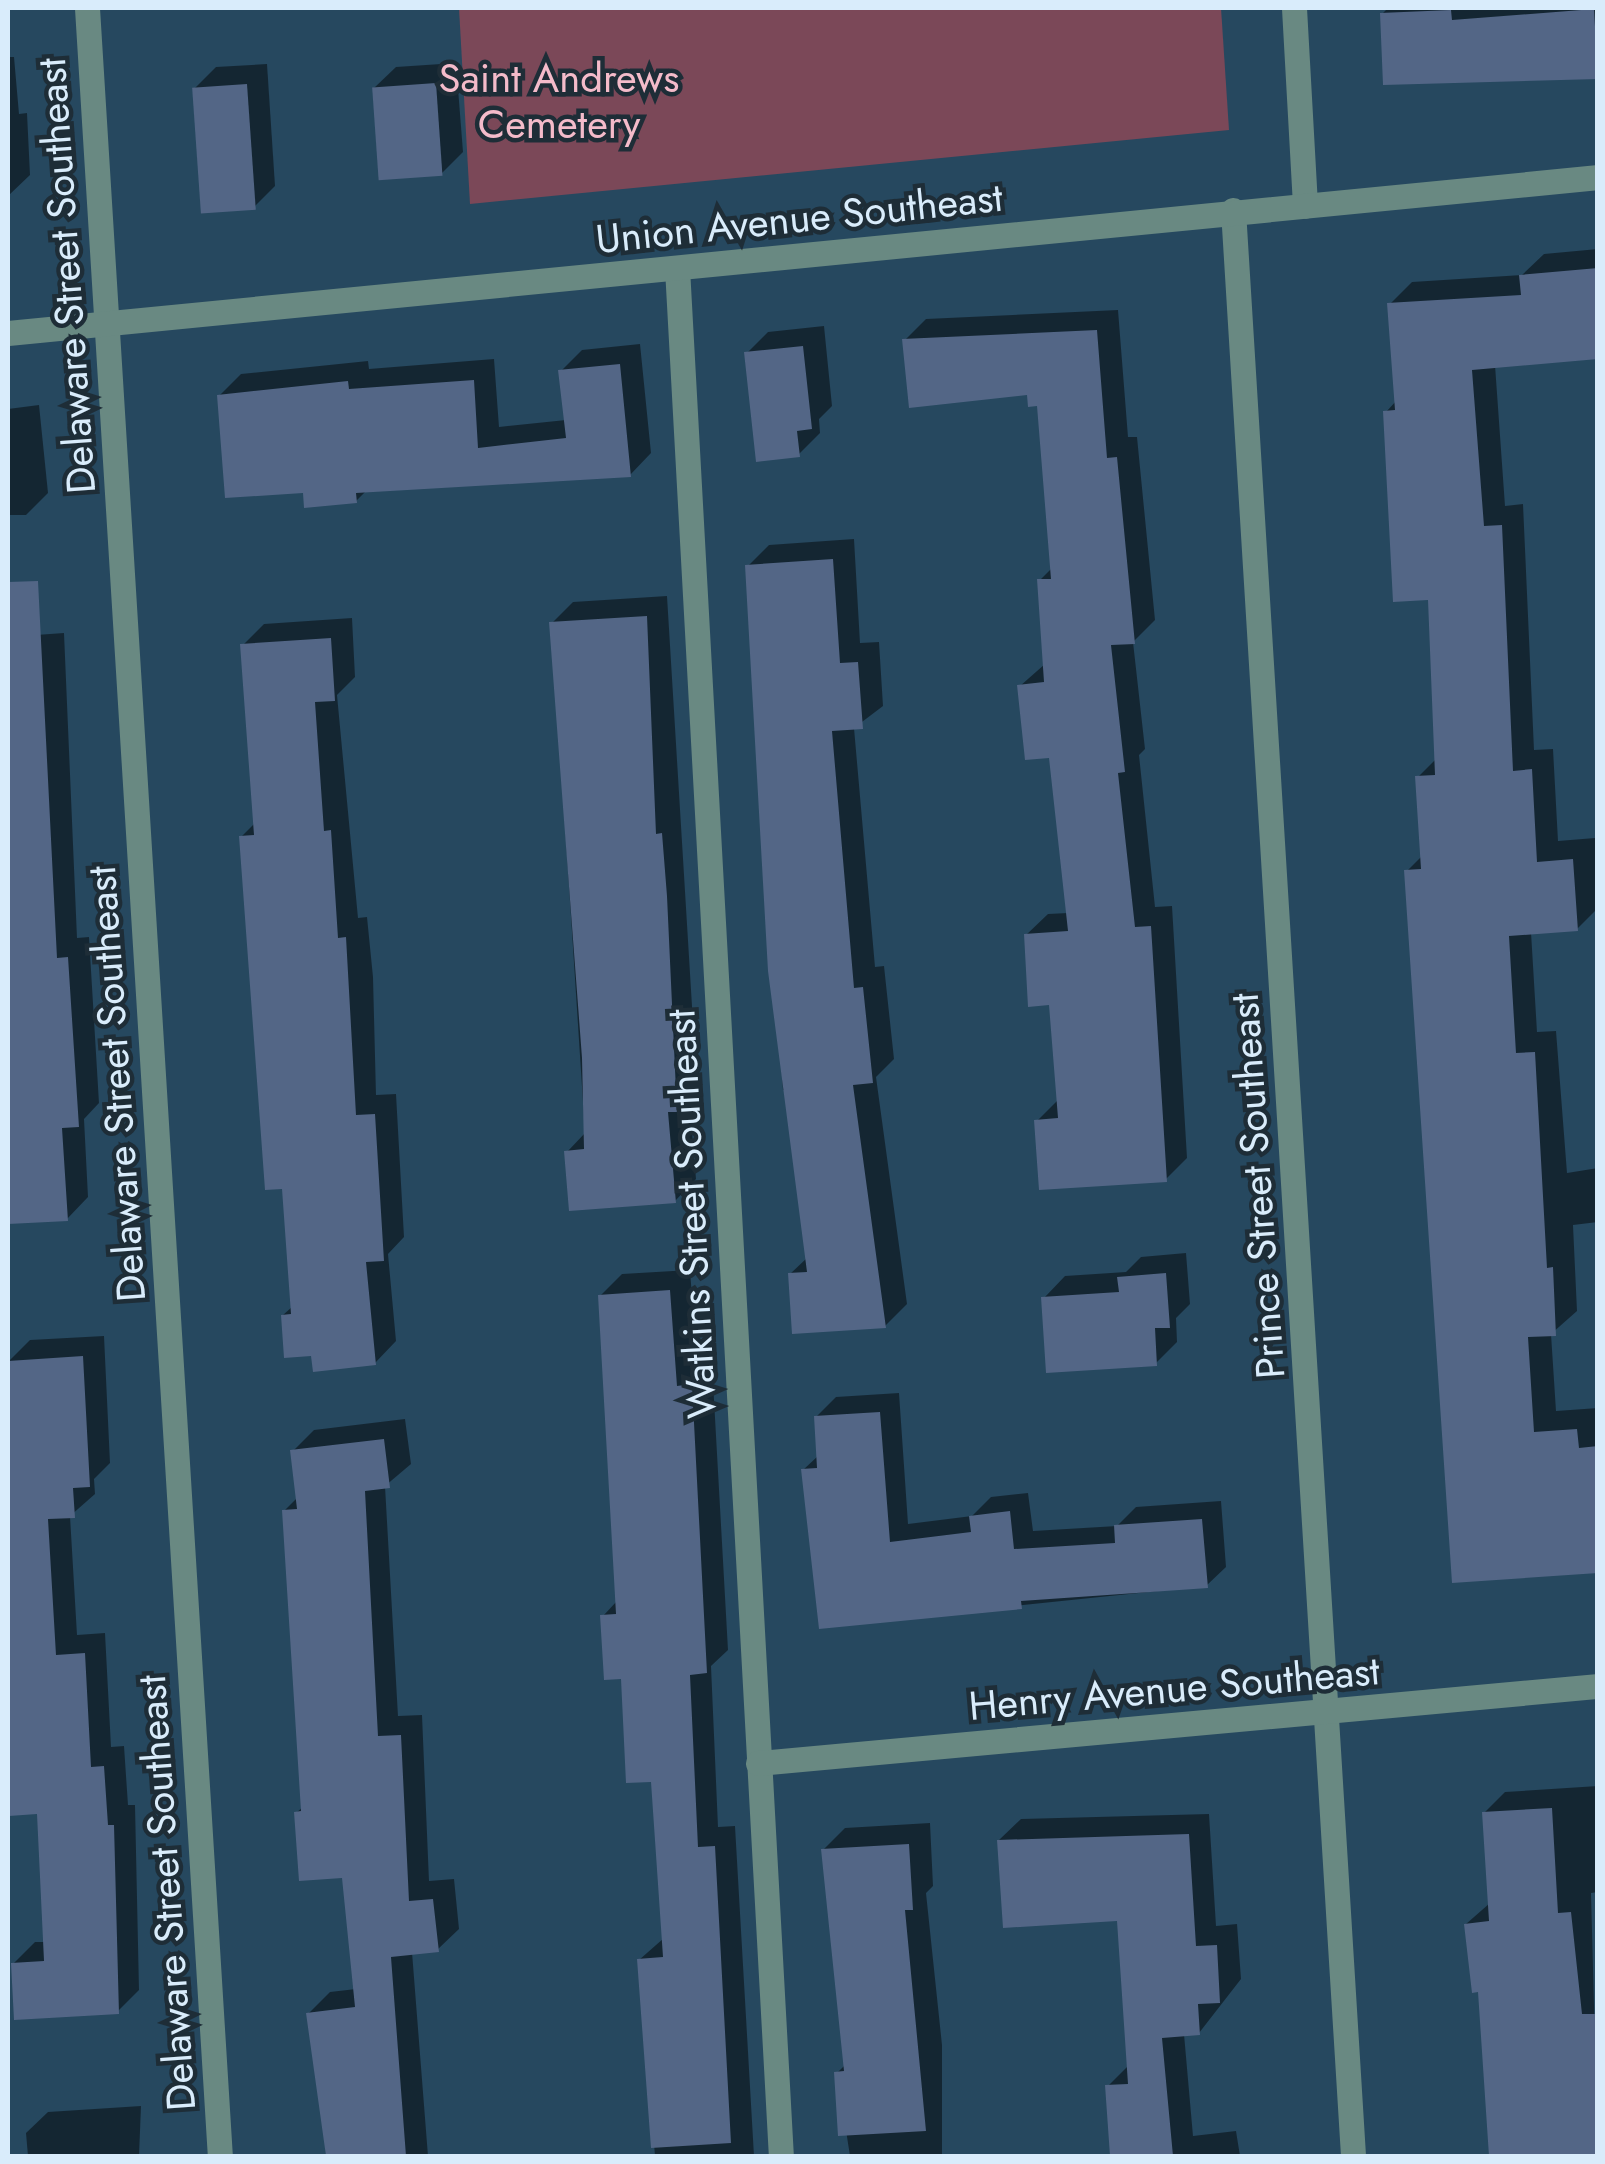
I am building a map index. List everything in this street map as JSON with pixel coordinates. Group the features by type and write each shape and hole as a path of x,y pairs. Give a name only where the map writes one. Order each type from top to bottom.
{"street":[{"name":"Delaware Street Southeast","path":"87,8 220,2156"},
{"path":"1294,8 1305,206"},
{"name":"Union Avenue Southeast","path":"8,333 1598,177"},
{"name":"Prince Street Southeast","path":"1233,210 1328,1713 1352,2156"},
{"name":"Watkins Street Southeast","path":"677,268 781,2156"},
{"name":"Henry Avenue Southeast","path":"758,1762 1598,1686"}],"green space":[{"name":"Saint Andrews Cemetery","path":"459,8 1221,8 1229,130 470,204"}],"building":[{"path":"1594,9 1598,79 1383,85 1380,13 1451,10 1452,20"},
{"path":"436,83 442,176 379,180 372,87"},
{"path":"247,84 256,210 201,214 192,88"},
{"path":"1598,268 1598,359 1472,370 1484,526 1502,525 1513,771 1532,769 1537,862 1573,859 1578,931 1509,936 1516,1053 1535,1052 1547,1268 1553,1267 1556,1336 1528,1337 1534,1432 1577,1429 1579,1448 1598,1446 1598,1573 1452,1583 1404,870 1421,869 1415,776 1435,775 1428,600 1393,602 1383,411 1395,410 1387,303 1521,295 1519,275"},
{"path":"1097,330 1107,458 1117,457 1135,644 1111,645 1125,772 1118,773 1135,927 1151,926 1167,1182 1039,1190 1034,1120 1058,1118 1049,1005 1028,1007 1024,934 1068,931 1049,758 1025,760 1017,685 1044,682 1037,579 1051,579 1037,406 1028,407 1027,395 909,408 902,339"},
{"path":"803,346 812,429 797,431 800,457 756,462 744,352"},
{"path":"620,364 631,477 356,493 357,503 304,508 303,493 225,498 217,395 348,381 349,389 474,380 478,448 566,438 558,370"},
{"path":"833,559 840,663 858,662 863,729 832,731 854,988 863,987 873,1083 853,1085 886,1328 792,1334 788,1273 807,1272 768,971 745,565"},
{"path":"38,581 57,958 68,957 79,1127 62,1128 68,1221 8,1224 8,582"},
{"path":"647,616 656,834 662,833 667,896 677,1112 668,1112 676,1203 569,1211 564,1151 584,1149 582,1058 549,622"},
{"path":"331,638 335,701 315,702 324,831 331,830 338,938 346,937 356,1115 375,1114 384,1261 366,1262 376,1365 313,1372 311,1356 284,1358 281,1315 291,1314 282,1189 265,1190 239,836 254,835 240,644"},
{"path":"1166,1273 1170,1328 1155,1328 1157,1366 1046,1373 1041,1297 1119,1292 1117,1277"},
{"path":"670,1290 677,1386 692,1384 707,1673 690,1675 698,1847 715,1846 731,2143 651,2148 637,1959 663,1957 651,1782 626,1783 621,1679 604,1680 600,1615 616,1614 598,1295"},
{"path":"83,1356 90,1487 73,1488 75,1518 48,1519 56,1655 85,1653 91,1767 104,1766 108,1825 114,1825 119,2014 14,2020 11,1963 44,1961 37,1814 9,1816 8,1361"},
{"path":"880,1412 890,1542 971,1532 969,1516 1010,1511 1014,1549 1115,1543 1114,1525 1202,1519 1208,1588 1021,1601 1022,1609 819,1629 801,1469 817,1468 814,1416"},
{"path":"384,1439 390,1488 365,1491 378,1736 401,1735 409,1901 433,1899 439,1952 391,1957 406,2156 326,2156 306,2013 355,2007 342,1878 299,1881 294,1812 301,1811 282,1510 297,1509 290,1450"},
{"path":"1552,1808 1558,1913 1571,1912 1582,2014 1596,2014 1598,2156 1489,2156 1478,1992 1472,1993 1464,1924 1489,1921 1482,1812"},
{"path":"1189,1834 1196,1946 1217,1945 1220,2003 1198,2004 1200,2035 1162,2038 1173,2156 1110,2156 1105,2085 1128,2084 1117,1921 1003,1928 997,1840"},
{"path":"909,1844 913,1910 905,1910 926,2131 838,2136 834,2072 844,2071 821,1849"}]}
